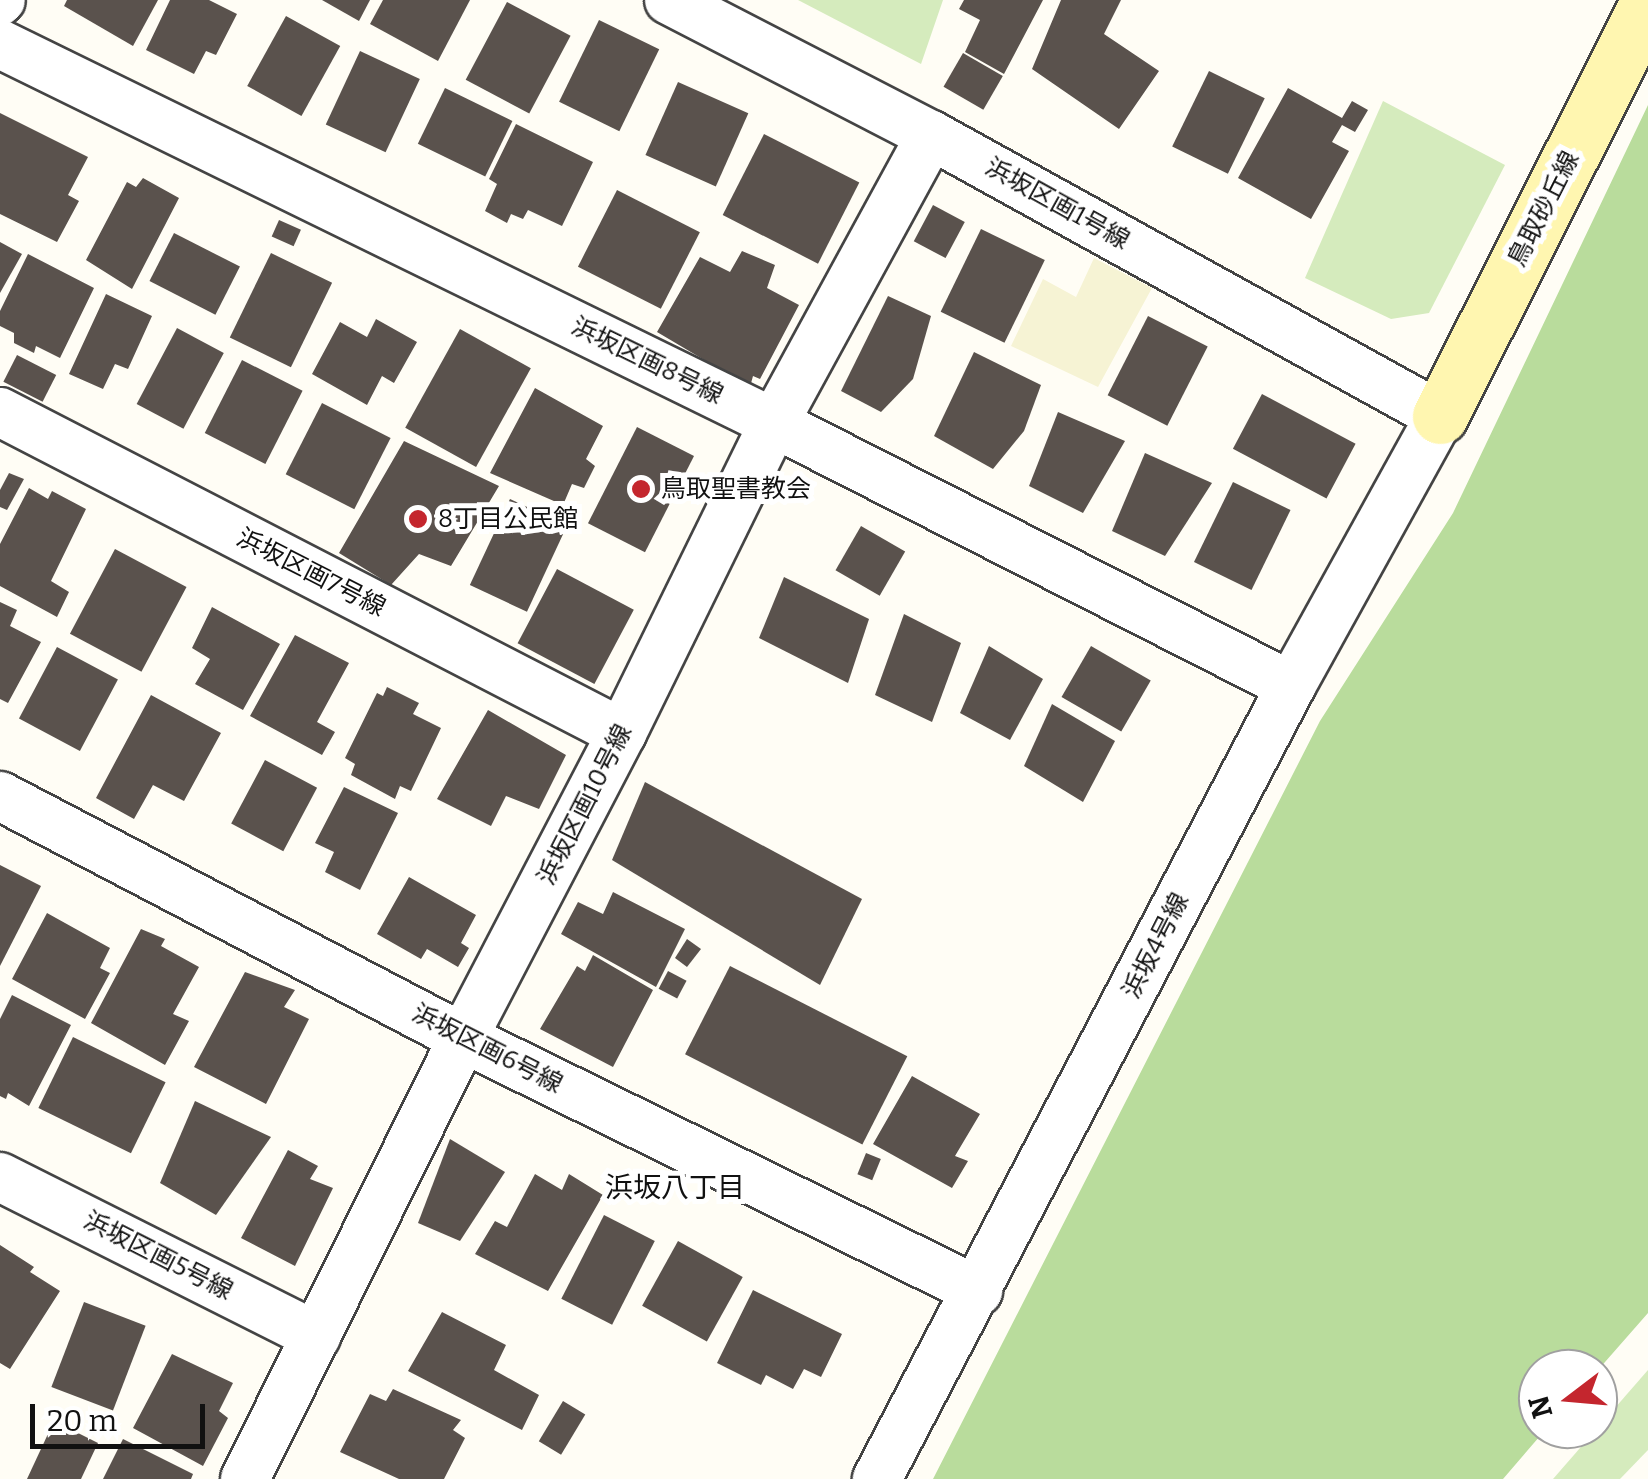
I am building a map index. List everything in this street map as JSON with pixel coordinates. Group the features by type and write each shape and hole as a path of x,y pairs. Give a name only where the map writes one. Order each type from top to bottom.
{"main road":[{"name":"鳥取砂丘線","path":"1440,416 1648,2"}],"street":[{"name":"浜坂区画1号線","path":"670,0 931,134 1440,416"},
{"name":"浜坂区画8号線","path":"0,44 774,423 1291,686"},
{"name":"浜坂区画10号線","path":"245,1479 774,423 931,134"},
{"name":"浜坂区画7号線","path":"0,412 622,733"},
{"name":"浜坂4号線","path":"877,1479 1291,686 1440,416"},
{"name":"浜坂区画6号線","path":"0,796 464,1038 978,1292"},
{"name":"浜坂区画5号線","path":"0,1177 316,1336"}],"shaded area":[{"path":"1094,258 1152,288 1098,387 1011,346 1043,279 1076,297"}],"green space":[{"path":"798,0 943,0 921,64"},
{"path":"1383,101 1505,165 1429,313 1391,319 1305,278"},
{"path":"1648,105 1648,1313 1616,1349 1518,1349 1518,1449 1529,1449 1503,1479 933,1479 1320,721 1453,513"},
{"path":"1648,1370 1648,1450 1620,1479 1553,1479 1579,1449 1618,1449 1618,1404"}],"building":[{"path":"67,0 158,0 133,46 64,6"},
{"path":"170,0 209,0 237,14 216,55 206,51 194,74 146,50"},
{"path":"322,0 370,0 359,21"},
{"path":"383,0 470,0 438,61 370,24"},
{"path":"964,0 1043,0 1004,74 965,52 980,20 959,9"},
{"path":"1061,0 1121,0 1104,34 1159,71 1119,129 1032,69"},
{"path":"507,2 571,36 529,114 466,80"},
{"path":"286,16 340,46 301,116 247,86"},
{"path":"599,20 659,49 619,131 559,102"},
{"path":"360,51 420,79 386,152 326,124"},
{"path":"963,53 1003,76 983,110 944,87"},
{"path":"1209,71 1265,98 1228,174 1172,146"},
{"path":"678,82 748,113 716,186 645,155"},
{"path":"445,88 512,121 485,177 418,144"},
{"path":"1288,88 1342,118 1352,101 1368,110 1355,132 1342,125 1332,142 1349,151 1311,219 1238,178"},
{"path":"0,113 88,157 68,195 79,201 57,242 0,214"},
{"path":"516,124 593,162 562,226 528,210 523,219 511,214 507,223 485,211 497,184 489,179"},
{"path":"764,134 859,183 818,264 723,215"},
{"path":"143,178 179,198 132,289 86,260 127,182 136,187"},
{"path":"617,190 700,232 661,309 578,267"},
{"path":"933,205 965,222 946,258 914,241"},
{"path":"279,220 301,230 294,246 272,236"},
{"path":"981,229 1045,260 1004,343 941,312"},
{"path":"174,233 240,267 215,315 149,281"},
{"path":"0,242 22,254 0,293"},
{"path":"742,251 775,265 767,288 799,305 760,379 753,376 750,387 657,332 700,257 730,272"},
{"path":"271,253 332,283 291,367 230,337"},
{"path":"28,254 94,288 60,358 36,346 34,353 14,343 14,333 0,326 0,311"},
{"path":"106,294 152,316 128,369 115,364 103,389 69,374"},
{"path":"888,296 931,316 913,379 881,412 841,391"},
{"path":"1148,316 1208,346 1167,426 1108,395"},
{"path":"376,319 417,342 394,383 382,376 367,405 312,374 340,322 367,337"},
{"path":"177,328 224,353 183,429 137,404"},
{"path":"460,329 531,368 476,467 405,428"},
{"path":"974,352 1041,385 1024,431 993,469 934,436"},
{"path":"17,355 56,375 43,402 3,382"},
{"path":"242,360 303,391 265,464 205,433"},
{"path":"535,388 603,426 586,459 595,466 584,488 572,484 563,505 490,473"},
{"path":"1262,394 1356,444 1326,499 1233,449"},
{"path":"322,403 391,438 354,509 286,474"},
{"path":"1058,412 1125,441 1083,513 1029,486"},
{"name":"鳥取聖書教会","path":"637,427 694,456 645,552 588,523"},
{"name":"8丁目公民館","path":"404,441 499,486 451,566 419,554 391,585 339,553"},
{"path":"1145,453 1212,483 1165,556 1112,531"},
{"path":"9,473 24,479 7,510 0,507 0,490"},
{"path":"1233,482 1291,510 1252,590 1194,562"},
{"path":"29,488 48,499 52,491 86,509 51,581 69,592 57,617 0,586 0,544"},
{"path":"510,499 567,526 527,612 470,585"},
{"path":"861,526 905,552 880,596 836,570"},
{"path":"115,549 187,587 141,672 70,634"},
{"path":"557,569 634,610 594,684 518,643"},
{"path":"784,577 869,619 848,683 759,638"},
{"path":"0,602 17,610 10,626 41,642 8,703 0,699"},
{"path":"212,607 280,644 243,710 195,684 210,659 192,648"},
{"path":"904,614 961,643 932,722 875,695"},
{"path":"295,635 349,663 317,722 335,732 322,755 250,716"},
{"path":"989,646 1043,679 1010,740 960,713"},
{"path":"1091,646 1151,680 1121,732 1062,697"},
{"path":"57,647 118,679 80,751 19,719"},
{"path":"387,687 419,703 413,714 441,728 411,791 400,786 395,799 351,775 355,764 345,758 377,693 383,696"},
{"path":"151,695 221,733 184,801 153,785 134,819 96,798"},
{"path":"1052,704 1115,741 1083,802 1024,766"},
{"path":"488,710 566,755 539,809 506,796 491,826 437,799"},
{"path":"265,760 317,788 283,851 231,824"},
{"path":"645,782 862,899 820,985 612,860"},
{"path":"344,787 398,813 360,890 325,872 334,852 315,843"},
{"path":"0,865 41,886 0,966"},
{"path":"409,877 476,915 461,943 469,948 458,967 427,949 421,959 377,934"},
{"path":"613,892 685,929 656,987 561,934 578,902 603,914"},
{"path":"47,913 110,948 100,968 110,973 85,1019 12,979"},
{"path":"141,929 165,939 161,946 199,967 173,1014 189,1021 165,1065 91,1023"},
{"path":"687,939 701,949 687,967 675,958"},
{"path":"593,955 653,990 613,1067 540,1029 577,966 585,971"},
{"path":"730,966 907,1056 862,1145 685,1054"},
{"path":"668,971 687,981 677,999 659,989"},
{"path":"245,972 295,990 284,1007 309,1019 266,1104 194,1067"},
{"path":"12,995 71,1025 29,1106 8,1093 6,1099 0,1096 0,1019"},
{"path":"73,1037 166,1082 131,1153 38,1108"},
{"path":"912,1076 980,1114 955,1156 968,1161 952,1188 873,1144"},
{"path":"195,1101 271,1137 216,1215 160,1183"},
{"path":"450,1139 505,1172 460,1241 418,1223"},
{"path":"288,1150 318,1166 310,1179 333,1188 295,1266 241,1238"},
{"path":"866,1153 881,1159 872,1180 857,1174"},
{"path":"535,1174 562,1190 569,1174 603,1195 548,1291 475,1254 495,1221 507,1227"},
{"path":"604,1215 655,1241 612,1325 561,1299"},
{"path":"678,1241 743,1277 707,1342 642,1306"},
{"path":"0,1245 34,1267 30,1272 60,1291 10,1369 0,1363"},
{"path":"753,1290 842,1334 821,1377 804,1369 793,1389 766,1375 761,1385 717,1363"},
{"path":"84,1302 146,1326 113,1411 51,1387"},
{"path":"442,1312 506,1345 494,1370 539,1395 522,1430 408,1371"},
{"path":"172,1354 233,1383 219,1411 228,1418 203,1466 133,1428"},
{"path":"393,1389 461,1420 453,1430 465,1438 444,1479 399,1479 340,1452 370,1394 386,1401"},
{"path":"563,1401 585,1414 561,1455 539,1441"},
{"path":"54,1421 98,1443 81,1479 27,1479"},
{"path":"123,1439 193,1474 191,1479 103,1479"}],"place":[{"name":"鳥取聖書教会","path":"641,489"},
{"name":"8丁目公民館","path":"418,519"}],"district":[{"name":"浜坂八丁目","path":"675,1188"}]}
